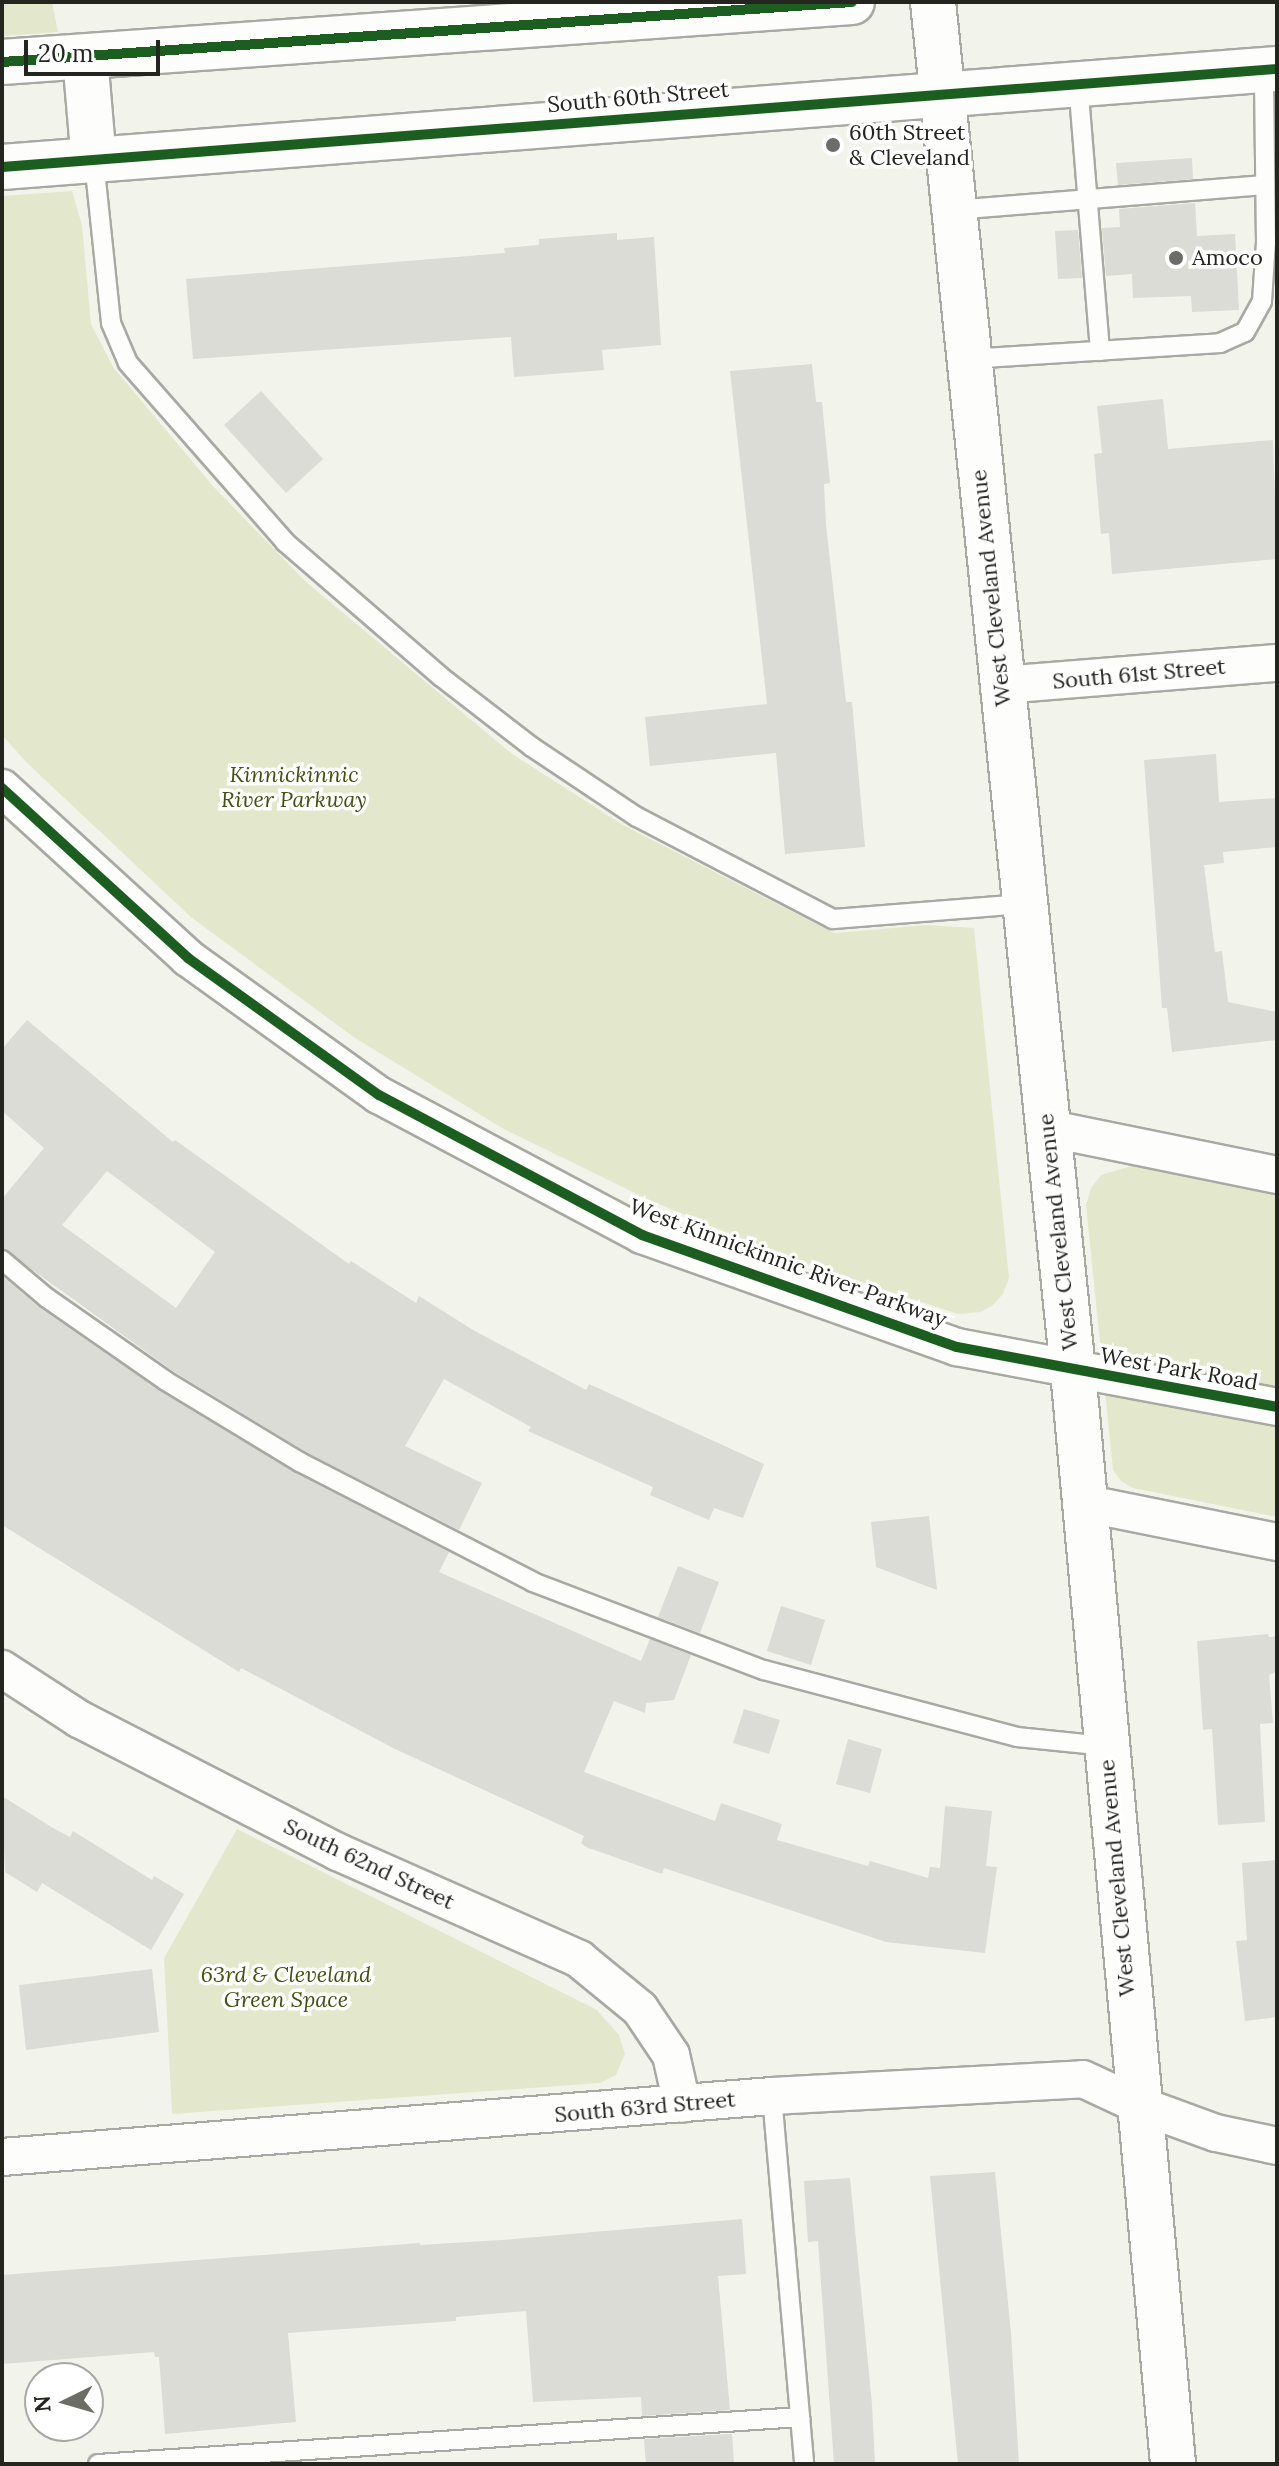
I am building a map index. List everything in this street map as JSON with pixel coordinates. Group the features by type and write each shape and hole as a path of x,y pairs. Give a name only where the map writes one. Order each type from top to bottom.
{"street":[{"path":"2,62 852,2"},
{"name":"West Cleveland Avenue","path":"933,2 1073,1371 1173,2464"},
{"path":"85,57 94,161"},
{"name":"South 60th Street","path":"2,167 1271,69"},
{"name":"South 61st Street","path":"1001,685 1277,663"},
{"name":"West Kinnickinnic River Parkway","path":"2,788 188,958 379,1095 642,1235 957,1347 1073,1371"},
{"path":"1046,1128 1277,1175"},
{"name":"West Park Road","path":"1073,1371 1277,1407"},
{"path":"1083,1503 1277,1542"},
{"name":"South 62nd Street","path":"2,1669 79,1719 338,1852 579,1959 640,2009 671,2055 682,2104"},
{"name":"South 63rd Street","path":"2,2157 772,2096 1083,2079 1139,2105 1216,2133 1277,2146"}],"lane":[{"path":"968,359 1220,343 1245,332 1262,301 1271,69"},
{"path":"1078,83 1100,351"},
{"path":"94,161 111,323 128,363 285,542 440,676 532,747 637,817 833,919 1023,904"},
{"path":"953,210 1265,185"},
{"path":"2,1260 47,1298 166,1381 300,1462 533,1582 764,1670 1017,1737 1105,1746"},
{"path":"772,2096 804,2464"},
{"path":"98,2464 800,2417"}],"green space":[{"path":"2,2 52,2 58,32 2,36"},
{"name":"Kinnickinnic River Parkway","path":"72,191 82,225 91,324 113,367 213,486 305,581 511,753 623,825 834,933 927,925 974,928 1009,1278 1003,1294 992,1306 981,1312 958,1314 785,1257 647,1199 502,1128 355,1038 192,918 27,763 2,735 2,196"},
{"path":"1135,1165 1277,1194 1277,1517 1133,1488 1121,1481 1113,1470 1086,1205 1091,1188 1101,1175"},
{"name":"63rd & Cleveland Green Space","path":"237,1829 597,2010 619,2035 625,2054 616,2075 600,2083 172,2114 164,1958"}],"building":[{"path":"1192,158 1193,179 1118,185 1116,163"},
{"path":"1195,203 1197,236 1235,234 1239,310 1192,312 1191,296 1133,298 1132,274 1106,276 1102,228 1120,227 1119,209"},
{"path":"1078,230 1082,278 1058,279 1055,231"},
{"path":"617,233 617,240 654,237 661,345 602,350 604,370 514,377 511,337 193,359 186,279 505,253 504,248 539,245 539,239"},
{"path":"812,364 816,402 822,402 830,483 824,484 826,525 846,702 852,702 865,847 785,854 776,753 650,766 645,717 767,704 730,371"},
{"path":"261,391 323,459 286,493 224,425"},
{"path":"1163,399 1168,449 1273,440 1277,559 1112,574 1109,533 1101,534 1094,454 1102,453 1097,406"},
{"path":"1216,754 1219,802 1277,798 1277,847 1223,852 1224,863 1204,865 1215,952 1222,951 1228,1002 1277,1012 1277,1040 1172,1052 1167,1008 1162,1008 1144,760"},
{"path":"27,1020 173,1142 175,1140 349,1264 351,1261 416,1303 419,1296 473,1330 586,1390 589,1384 764,1464 743,1518 714,1508 709,1520 650,1495 653,1487 528,1431 531,1427 444,1379 405,1446 482,1483 459,1530 306,1452 173,1371 2,1248 2,1199 44,1148 2,1111 2,1049","holes":["107,1171 215,1252 176,1308 62,1225"]},
{"path":"2,1276 40,1308 160,1391 294,1472 449,1552 439,1572 641,1661 650,1639 691,1655 674,1700 646,1703 645,1713 614,1701 584,1772 715,1821 721,1803 782,1824 777,1840 868,1866 870,1861 928,1878 930,1867 940,1868 945,1806 992,1811 986,1866 997,1867 985,1953 886,1942 664,1868 662,1874 586,1847 581,1843 584,1836 395,1749 241,1668 239,1672 2,1525"},
{"path":"929,1516 937,1590 876,1567 871,1522"},
{"path":"678,1566 719,1582 700,1633 658,1617"},
{"path":"781,1606 825,1620 811,1665 767,1651"},
{"path":"1268,1634 1269,1637 1277,1636 1277,1671 1269,1675 1273,1723 1260,1724 1265,1822 1218,1825 1212,1729 1203,1730 1197,1641"},
{"path":"744,1709 780,1720 769,1754 733,1743"},
{"path":"848,1739 882,1749 870,1793 836,1784"},
{"path":"2,1796 53,1828 70,1837 73,1831 152,1880 154,1876 184,1894 151,1950 42,1883 37,1892 5,1872"},
{"path":"1277,1860 1277,2017 1245,2021 1236,1941 1247,1940 1242,1863"},
{"path":"152,1969 159,2032 26,2050 19,1985"},
{"path":"995,2172 1011,2333 1019,2464 958,2464 930,2176"},
{"path":"850,2178 875,2464 834,2464 818,2241 808,2242 804,2181"},
{"path":"742,2219 746,2274 718,2276 730,2410 642,2416 641,2397 533,2402 526,2311 456,2317 456,2321 288,2333 296,2422 165,2434 159,2357 155,2357 154,2352 2,2364 2,2275 420,2243 502,2240"},
{"path":"732,2434 734,2464 646,2464 644,2439"}],"cycle path":[{"path":"2,62 852,2"},
{"path":"2,167 1277,69"},
{"path":"2,788 188,958 379,1095 642,1235 957,1347 1277,1407"}],"place":[{"name":"60th Street & Cleveland","path":"833,145"},
{"name":"Amoco","path":"1176,258"}]}
